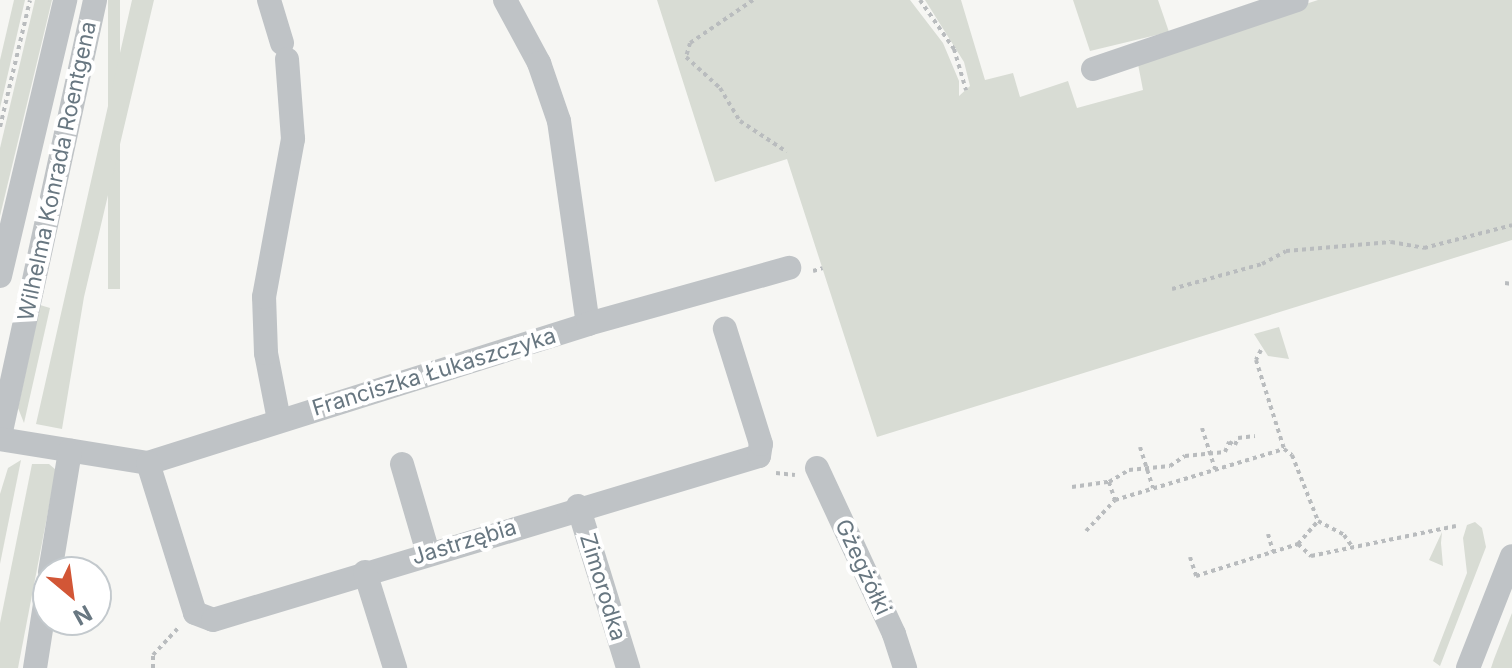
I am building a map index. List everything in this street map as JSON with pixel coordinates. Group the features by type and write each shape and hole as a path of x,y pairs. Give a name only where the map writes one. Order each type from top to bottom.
{"street":[{"name":"Wilhelma Konrada Roentgena","path":"0,276 65,0"},
{"name":"Wilhelma Konrada Roentgena","path":"0,437 95,0"},
{"path":"269,0 284,51 293,139 264,297 266,353 279,420"},
{"path":"505,0 539,63 559,121 588,324"},
{"path":"1093,69 1297,0"},
{"name":"Franciszka Łukaszczyka","path":"148,463 588,324 789,268"},
{"name":"Jastrzębia","path":"195,613 213,620 578,506 759,456 761,444 725,329"},
{"path":"0,437 148,463 195,613"},
{"path":"53,556 70,451"},
{"path":"402,464 428,553"},
{"name":"Gżegżółki","path":"817,468 894,634 905,668"},
{"name":"Zimorodka","path":"578,506 628,668"},
{"path":"1468,668 1512,556"},
{"path":"365,572 395,668"},
{"path":"35,668 40,636"}],"path":[{"path":"0,127 30,0"},
{"path":"753,0 690,43 686,57 720,88 740,121 787,152"},
{"path":"920,0 954,49 966,90"},
{"path":"1172,289 1262,264 1286,251 1391,242 1424,248 1512,225"},
{"path":"1505,283 1512,284"},
{"path":"1261,350 1256,360 1284,449 1292,455 1318,521 1344,535 1353,548"},
{"path":"1202,428 1215,469"},
{"path":"1072,487 1109,482 1129,470 1147,471 1185,456 1225,452 1229,442 1235,445 1238,438 1255,436"},
{"path":"1140,447 1153,488"},
{"path":"1086,531 1115,500 1284,449"},
{"path":"1109,482 1115,500"},
{"path":"1190,557 1196,576 1298,544 1318,521"},
{"path":"1298,544 1311,556 1456,526"},
{"path":"1268,534 1273,551"},
{"path":"153,668 153,655 162,641 195,613"}],"shaded area":[{"path":"14,0 25,0 0,108 0,60"},
{"path":"35,0 52,0 0,216 0,148"},
{"path":"108,0 120,0 120,289 108,289"},
{"path":"132,0 154,0 84,297 62,429 36,424"},
{"path":"657,0 910,0 943,43 959,81 959,96 970,86 964,62 925,0 961,0 985,80 1013,73 1020,97 1068,81 1077,108 1143,90 1137,59 1318,0 1512,0 1512,240 877,437 787,159 715,182"},
{"path":"1073,0 1158,0 1169,32 1090,51"},
{"path":"40,305 50,308 24,423 18,408"},
{"path":"1279,327 1289,359 1268,356 1254,334"},
{"path":"21,460 0,564 0,494 8,468"},
{"path":"32,464 49,464 56,470 39,556 32,556 32,595 18,668 0,668 0,623"},
{"path":"1475,522 1482,528 1486,547 1440,666 1433,661 1467,573 1463,538 1467,525"},
{"path":"1442,532 1441,543 1443,566 1429,560"},
{"path":"1512,613 1512,668 1491,668 1494,659"}]}
